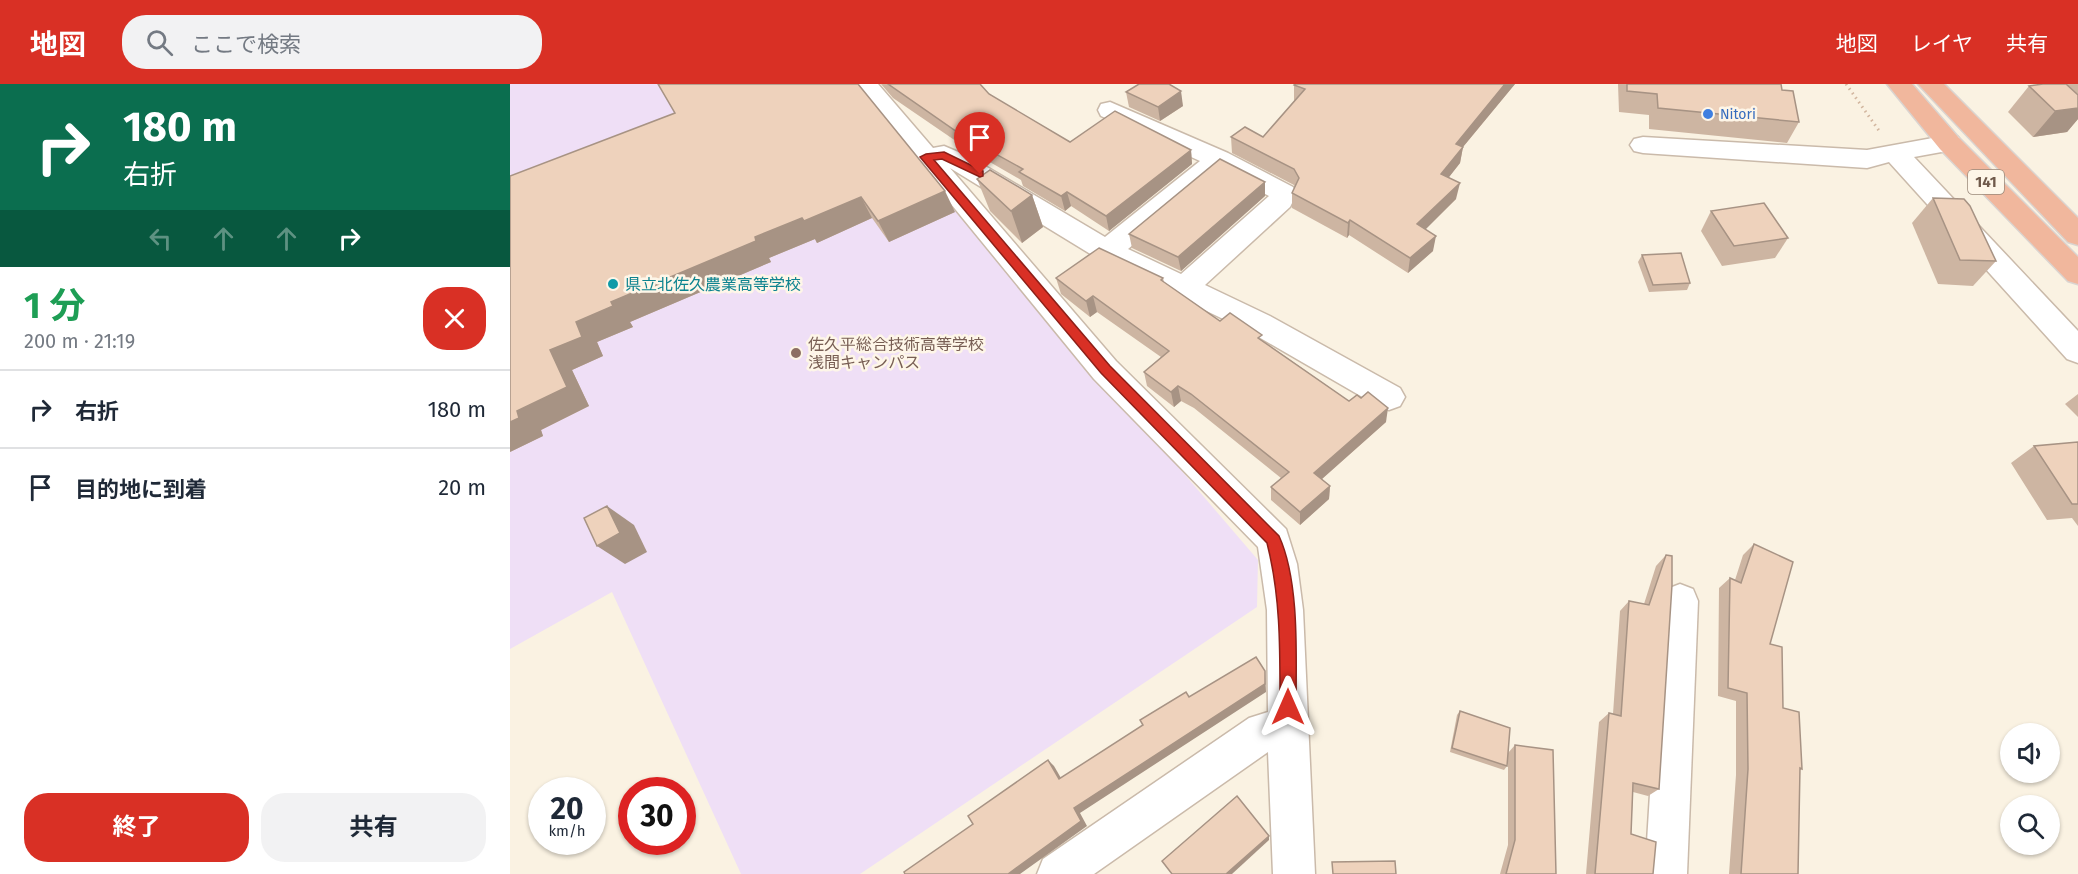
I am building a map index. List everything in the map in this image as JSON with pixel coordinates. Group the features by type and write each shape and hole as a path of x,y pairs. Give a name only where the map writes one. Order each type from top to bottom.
{"highway":[{"name":"141","path":"1899,84 1949,144 2078,274"},
{"name":"141","path":"1930,84 2072,223"}],"street":[{"path":"865,84 1105,370 1274,540 1281,568 1288,626 1287,728 1294,874"},
{"path":"1110,110 1219,159 1284,193 1281,200 1184,288"},
{"path":"1643,145 1867,159 1894,152 1949,144"},
{"path":"1894,152 2078,351"},
{"path":"926,157 944,155 961,163 1107,251 1260,324 1389,397"},
{"path":"1107,251 1219,159"},
{"path":"1666,874 1680,601"},
{"path":"1058,874 1263,732 1287,728"}],"path":[{"path":"1846,84 1894,152"}],"shaded area":[{"name":"佐久平総合技術高等学校 浅間キャンパス","path":"510,84 857,84 904,147 1258,560 1257,607 860,874 741,874 612,592 510,649"}],"building":[{"path":"658,84 858,84 945,191 878,221 861,197 804,221 802,218 755,237 756,241 611,302 613,306 576,322 582,337 550,350 567,387 517,411 519,418 510,422 510,176 675,113"},
{"path":"888,84 980,84 989,94 1070,142 1115,111 1191,150 1106,216 1067,192 1061,196 1019,172 1023,169 963,136"},
{"path":"1139,84 1169,84 1181,91 1158,107 1126,92"},
{"path":"1295,84 1505,84 1456,144 1463,147 1441,174 1460,183 1417,224 1436,236 1410,258 1350,220 1348,223 1292,193 1299,178 1294,169 1231,137 1245,127 1263,137 1305,89"},
{"path":"1627,84 1781,84 1782,90 1793,91 1799,122 1658,108 1657,94 1627,91"},
{"path":"2066,84 2078,95 2078,108 2055,111 2029,86"},
{"path":"1220,159 1265,182 1178,257 1129,234"},
{"path":"990,170 1032,195 1011,211 977,179"},
{"path":"1933,198 1964,199 1970,206 1996,261 1960,260"},
{"path":"1764,203 1788,238 1734,246 1711,211"},
{"path":"1099,248 1163,278 1161,280 1220,321 1230,313 1262,335 1258,338 1349,401 1357,395 1361,398 1368,392 1388,408 1314,473 1330,486 1300,512 1271,487 1289,472 1191,394 1178,386 1171,392 1144,372 1169,351 1093,296 1086,301 1056,278"},
{"path":"1681,253 1690,283 1653,285 1642,255"},
{"path":"2078,442 2078,504 2072,504 2034,446"},
{"path":"607,506 620,533 597,546 584,518"},
{"path":"1754,544 1793,562 1770,644 1782,647 1783,708 1799,712 1802,769 1800,768 1798,874 1741,874 1748,769 1747,693 1728,688 1730,578 1741,583"},
{"path":"1666,555 1672,556 1672,585 1659,789 1633,783 1631,834 1656,842 1653,874 1595,874 1609,713 1621,716 1629,601 1649,605"},
{"path":"1256,657 1265,671 1265,684 1074,808 1081,821 1008,874 905,874 904,872 973,824 968,816 1048,760 1059,779 1143,725 1140,720 1186,692 1189,697"},
{"path":"1460,711 1510,728 1507,766 1452,748"},
{"path":"1515,745 1553,750 1556,874 1506,874 1515,840"},
{"path":"1237,796 1269,836 1226,874 1172,874 1162,861"},
{"path":"1395,861 1396,874 1333,874 1332,862"}],"place":[{"name":"Nitori","path":"1708,114"},
{"name":"県立北佐久農業高等学校","path":"613,284"},
{"name":"佐久平総合技術高等学校 浅間キャンパス","path":"796,353"}],"route":[{"path":"980,174 944,155 926,157 1105,370 1274,540 1281,568 1288,626 1288,707"}]}
